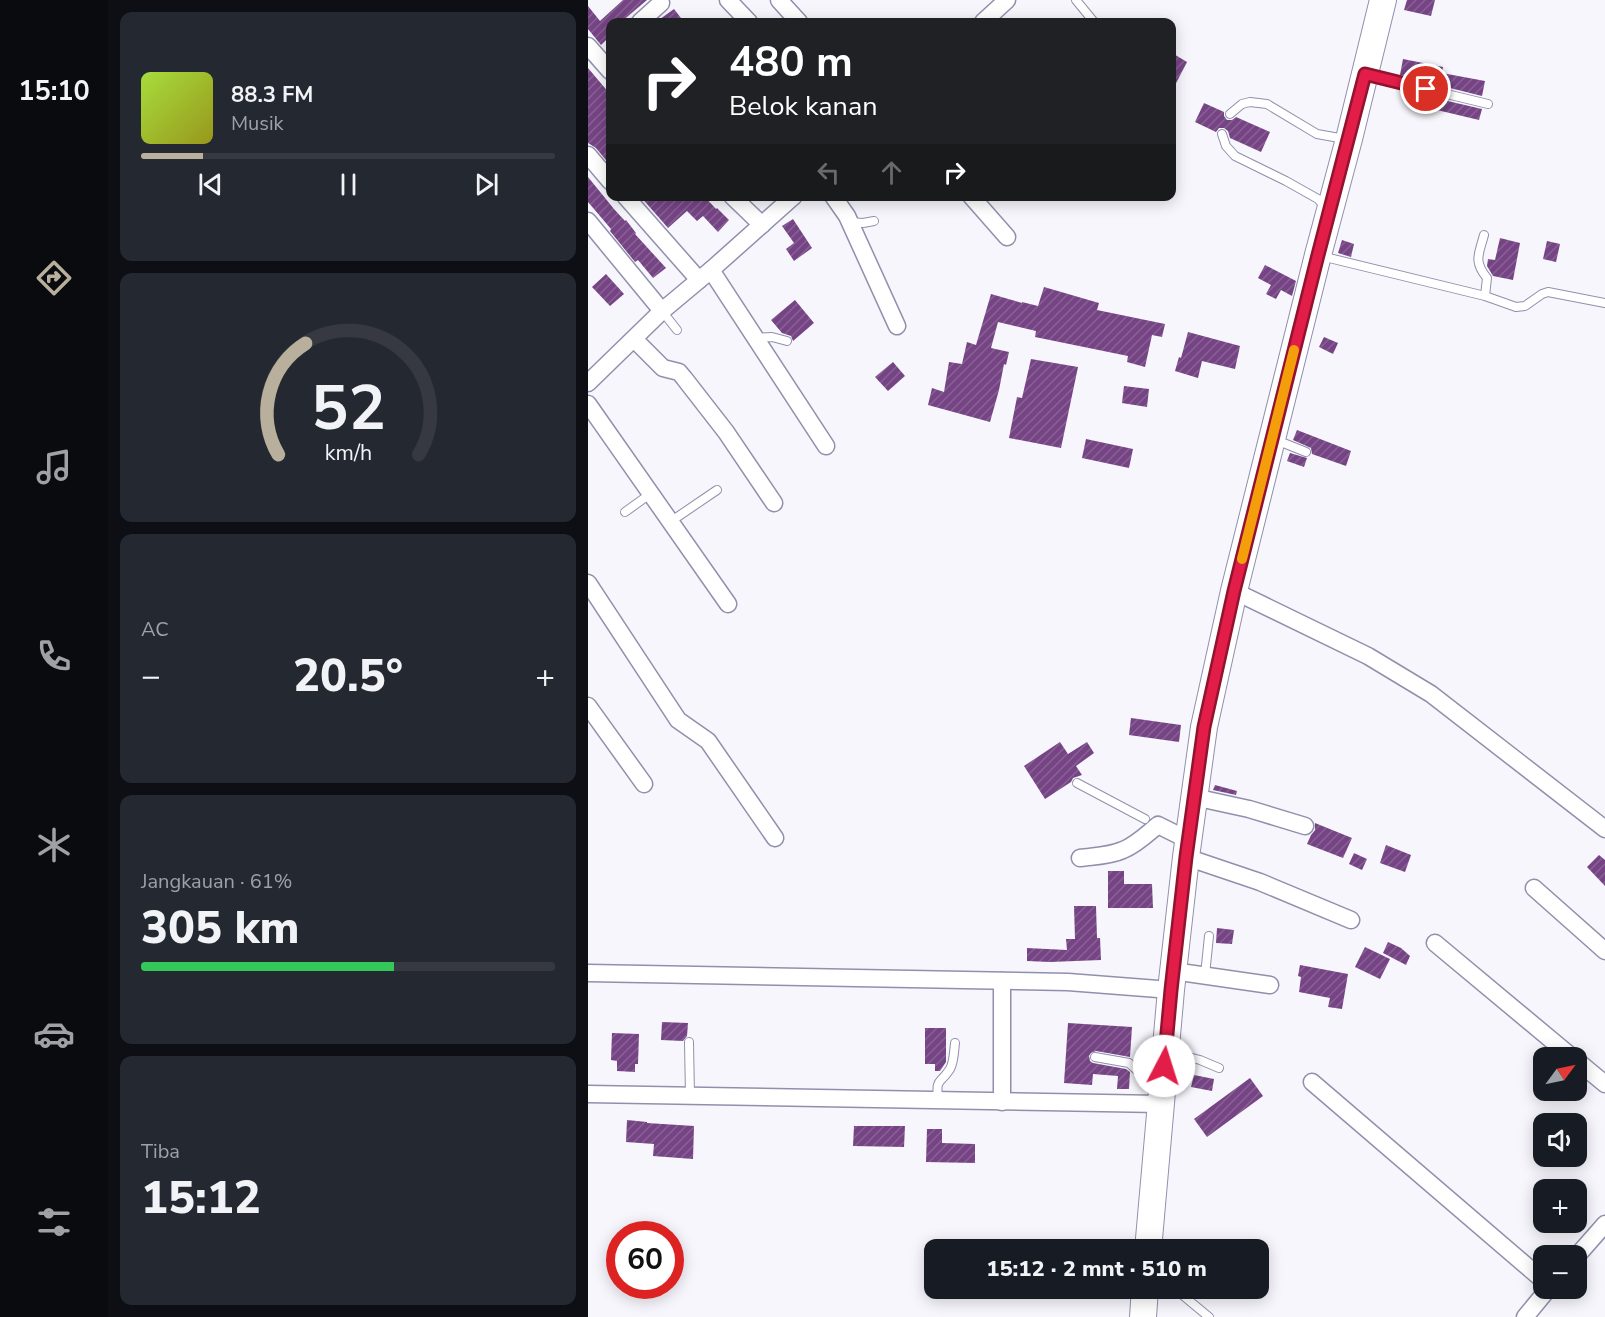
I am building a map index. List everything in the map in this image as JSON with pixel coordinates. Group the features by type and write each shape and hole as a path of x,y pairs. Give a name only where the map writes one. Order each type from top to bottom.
{"main road":[{"path":"1149,1239 1172,980 1204,727 1234,591 1383,0"},
{"path":"1143,1317 1144,1299"}],"street":[{"path":"728,0 745,18"},
{"path":"779,0 795,18"},
{"path":"987,18 1007,0"},
{"path":"644,18 661,3"},
{"path":"588,46 606,59"},
{"path":"588,155 606,176"},
{"path":"630,201 705,275 756,338 826,446"},
{"path":"737,201 762,225"},
{"path":"588,383 662,311 788,201"},
{"path":"837,201 849,222 897,326"},
{"path":"975,201 1007,237"},
{"path":"588,221 662,311"},
{"path":"634,339 663,368 679,372 726,432 774,503"},
{"path":"588,404 728,604"},
{"path":"588,583 678,720 708,741 775,838"},
{"path":"1234,591 1368,657 1431,694 1605,829"},
{"path":"588,706 644,784"},
{"path":"1194,797 1249,809 1305,825"},
{"path":"1080,858 1122,851 1134,844 1151,822 1187,848 1351,920"},
{"path":"1534,888 1605,951"},
{"path":"1435,943 1561,1047"},
{"path":"588,973 1068,982 1172,980 1205,975 1270,985"},
{"path":"1002,981 1002,1102"},
{"path":"1587,1069 1605,1084"},
{"path":"1312,1082 1533,1272"},
{"path":"588,1094 1002,1102 1162,1093"},
{"path":"1587,1245 1605,1224"},
{"path":"1525,1317 1540,1299"}],"lane":[{"path":"1076,0 1091,18"},
{"path":"1365,74 1488,104"},
{"path":"1230,114 1242,104 1250,102 1267,104 1317,134 1349,139"},
{"path":"1222,134 1226,146 1235,156 1318,199 1330,212"},
{"path":"849,222 874,221"},
{"path":"1484,235 1478,258 1480,269 1487,278 1485,296"},
{"path":"1318,255 1485,296 1516,307 1525,306 1548,292 1605,303"},
{"path":"662,311 677,330"},
{"path":"756,338 777,338 788,341"},
{"path":"1272,439 1306,452"},
{"path":"670,522 717,490"},
{"path":"625,512 651,494"},
{"path":"1077,783 1151,822"},
{"path":"1205,975 1209,936"},
{"path":"689,1042 690,1096"},
{"path":"938,1101 937,1085 950,1069 955,1043"},
{"path":"1165,1051 1200,1060 1219,1068"},
{"path":"1095,1057 1129,1063 1162,1093"},
{"path":"1187,1299 1209,1317"}],"building":[{"path":"623,0 647,0 626,18 606,18 606,40 601,45 588,29 588,6 600,21"},
{"path":"1407,0 1435,0 1431,16 1404,10"},
{"path":"674,9 681,18 662,18"},
{"path":"1176,55 1187,62 1176,83"},
{"path":"1403,59 1443,67 1442,73 1485,81 1482,96 1442,86 1443,84 1400,75"},
{"path":"588,68 606,89 606,160 596,148 588,143"},
{"path":"1439,99 1482,109 1479,120 1437,110"},
{"path":"1204,103 1224,112 1227,120 1236,117 1270,132 1261,152 1230,138 1228,131 1224,128 1219,128 1216,132 1195,122"},
{"path":"588,177 606,201 626,220 635,234 666,268 653,278 638,260 635,262 588,202"},
{"path":"644,201 709,201 729,220 718,232 703,216 697,221 687,211 668,228"},
{"path":"793,219 812,248 794,261 786,249 794,243 782,226"},
{"path":"1500,238 1520,243 1513,280 1493,276 1487,266 1488,259 1495,260"},
{"path":"1342,240 1354,244 1351,257 1338,253"},
{"path":"1547,241 1560,244 1556,262 1543,259"},
{"path":"1265,265 1296,281 1292,296 1281,290 1276,299 1266,294 1271,285 1258,278"},
{"path":"606,274 624,294 610,306 592,287"},
{"path":"1044,287 1099,303 1097,310 1165,324 1162,337 1152,335 1145,367 1127,362 1128,356 1035,337 1036,331 998,322 991,348 1009,352 990,422 928,405 932,388 944,392 949,362 962,364 967,342 976,345 991,294 1038,306"},
{"path":"795,300 814,323 793,341 791,336 782,333 771,320"},
{"path":"1188,332 1240,346 1235,369 1202,361 1198,378 1175,371"},
{"path":"1324,337 1338,343 1333,354 1319,347"},
{"path":"1031,359 1078,367 1061,448 1009,438 1017,397 1022,398"},
{"path":"893,362 905,376 888,391 875,377"},
{"path":"1124,386 1149,389 1147,407 1122,403"},
{"path":"1297,430 1351,451 1346,466 1312,454 1311,448 1293,440"},
{"path":"1086,439 1133,449 1129,468 1082,458"},
{"path":"1290,453 1307,458 1304,467 1287,461"},
{"path":"1131,718 1181,725 1179,742 1129,735"},
{"path":"1060,742 1068,754 1087,742 1094,753 1076,766 1082,775 1073,778 1071,782 1045,799 1024,766"},
{"path":"1215,785 1237,791 1236,795 1213,790"},
{"path":"1315,823 1352,838 1343,858 1307,844 1315,830"},
{"path":"1386,845 1411,855 1405,872 1380,863"},
{"path":"1354,853 1367,859 1362,870 1349,864"},
{"path":"1599,855 1605,860 1605,886 1587,867"},
{"path":"1108,871 1124,871 1124,884 1152,884 1153,908 1108,908"},
{"path":"1074,906 1096,906 1097,938 1100,938 1101,960 1027,961 1027,948 1067,950 1066,939 1075,939"},
{"path":"1217,928 1234,930 1232,944 1216,943"},
{"path":"1388,942 1401,948 1410,956 1406,965 1383,953"},
{"path":"1365,947 1390,959 1380,979 1355,967"},
{"path":"1300,965 1348,974 1342,1009 1328,1007 1330,998 1299,992"},
{"path":"662,1022 688,1023 687,1036 683,1041 661,1040"},
{"path":"1068,1023 1132,1027 1130,1057 1096,1051 1089,1056 1093,1063 1126,1069 1130,1072 1129,1089 1117,1089 1118,1076 1093,1074 1092,1085 1064,1083"},
{"path":"925,1028 946,1028 946,1062 940,1071 935,1071 935,1064 925,1064"},
{"path":"612,1033 639,1034 638,1064 635,1064 635,1072 617,1071 617,1061 611,1060"},
{"path":"1194,1075 1214,1079 1212,1091 1191,1087"},
{"path":"1250,1078 1263,1096 1207,1137 1194,1119"},
{"path":"627,1120 694,1126 693,1159 653,1156 654,1144 626,1142"},
{"path":"854,1126 905,1126 904,1147 853,1146"},
{"path":"927,1129 942,1129 942,1143 975,1144 975,1163 926,1162"}],"slow traffic":[{"path":"1242,559 1294,350"}],"route":[{"path":"1164,1066 1186,857 1204,727 1234,591 1365,74 1426,89"}]}
